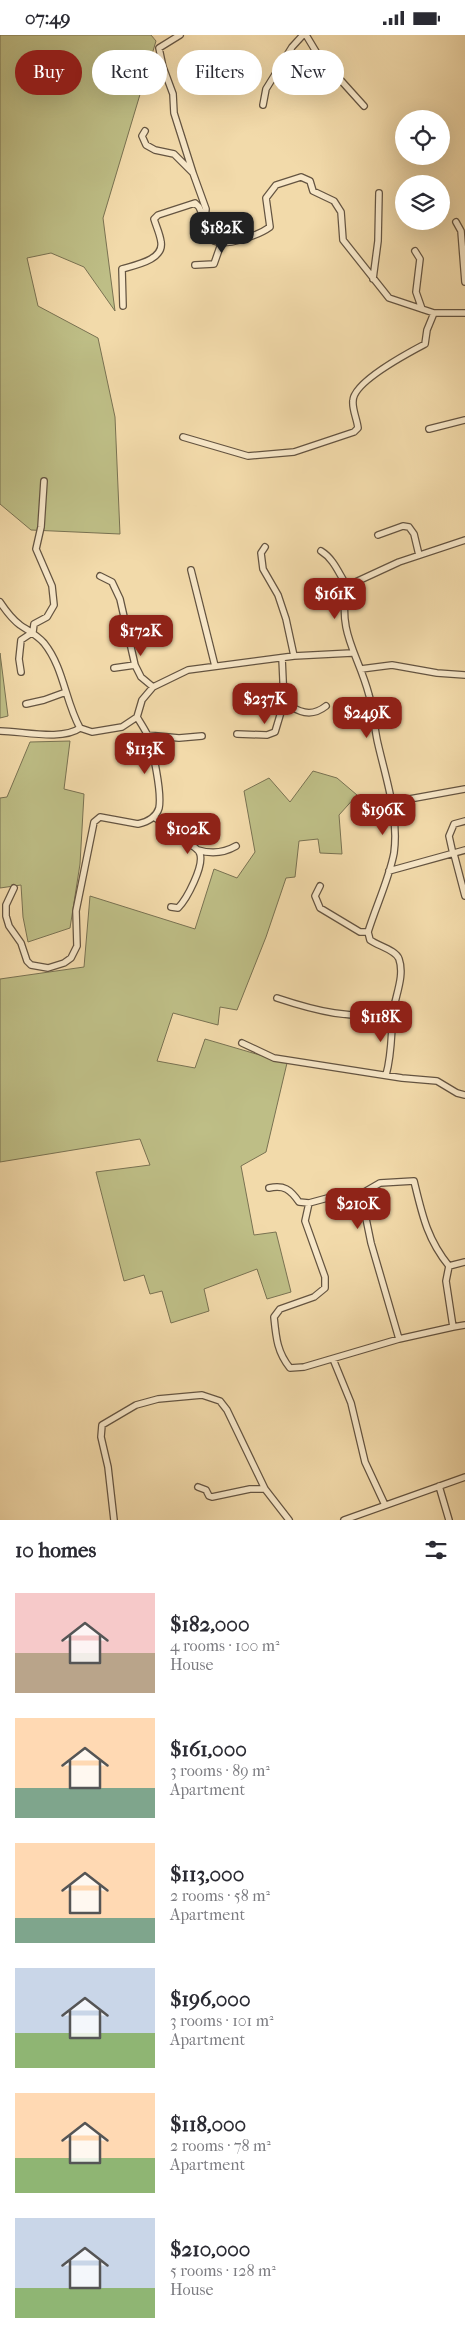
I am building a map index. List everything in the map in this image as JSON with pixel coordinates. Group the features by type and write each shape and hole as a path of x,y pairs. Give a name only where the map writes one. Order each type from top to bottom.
{"street":[{"path":"180,35 159,48 163,67 173,94 174,113 206,209 205,220"},
{"path":"263,105 266,89 292,47 305,35 318,55 364,106"},
{"path":"145,131 142,136 146,145 155,150 174,154 193,173"},
{"path":"123,306 122,269 153,258 159,251 162,243 154,219 158,215 195,203 200,207 214,241 221,244 260,234 270,227 266,198 276,185 301,177 310,181 313,191 334,201 341,212 343,240 390,298 434,313 465,313"},
{"path":"373,279 378,241 379,193"},
{"path":"456,222 461,231 465,282"},
{"path":"195,265 214,264 221,244"},
{"path":"415,251 420,259 416,292 422,309"},
{"path":"183,437 248,456 294,451 354,432 358,427 352,402 355,391 392,363 425,344 427,330 434,313"},
{"path":"430,429 465,419"},
{"path":"21,672 19,659 21,640 33,632 34,624 47,617 54,605 52,586 36,549 41,527 44,481"},
{"path":"378,535 409,527 414,535 419,555"},
{"path":"347,586 399,562 465,540"},
{"path":"265,547 261,553 263,569 278,595 294,656"},
{"path":"321,551 328,555 347,586 344,600 345,625 352,653 361,669 370,697 378,744 393,802 394,851 390,871 368,932 370,939 396,954 399,959 400,973 393,1013 391,1056 386,1075"},
{"path":"190,570 215,666"},
{"path":"100,576 112,582 120,599 135,665 140,677 153,687"},
{"path":"0,602 14,620 33,632 45,644 60,672 70,709 80,728 92,732 108,731 122,727 137,717 142,700 153,687 188,670 294,656 352,653"},
{"path":"237,734 266,735 275,732 284,702 282,658"},
{"path":"114,668 135,665"},
{"path":"361,669 392,665 437,673 465,675"},
{"path":"26,704 66,692"},
{"path":"284,702 298,712 310,713 320,711 326,706"},
{"path":"14,888 6,905 6,917 9,927 21,943 27,961 31,965 48,968 64,963 71,958 77,946 76,911 94,822 100,817 138,823 154,817 159,808 158,792 147,735 137,717"},
{"path":"0,731 57,733 75,731 80,728"},
{"path":"147,735 179,738 202,736"},
{"path":"393,802 465,789"},
{"path":"154,817 198,850 212,853 229,850 236,846"},
{"path":"465,821 454,824 450,832 465,896"},
{"path":"171,907 181,905 190,891 201,856 198,850"},
{"path":"390,871 465,850"},
{"path":"320,886 315,896 320,908 360,932 368,932"},
{"path":"277,998 317,1011 338,1015 373,1016 393,1013"},
{"path":"242,1043 274,1057 437,1081 457,1093 465,1095"},
{"path":"269,1188 281,1186 292,1191 299,1201 309,1203 346,1193 361,1194 380,1183 414,1181 424,1224 436,1250 449,1266"},
{"path":"361,1194 371,1243 399,1339"},
{"path":"309,1203 305,1221 326,1277 325,1288 314,1297 280,1309 274,1317 280,1356 290,1368 304,1367 399,1339 465,1325"},
{"path":"449,1266 465,1262"},
{"path":"449,1266 446,1281 453,1327"},
{"path":"333,1359 351,1403 365,1462 385,1505"},
{"path":"114,1520 108,1467 101,1437 102,1425 136,1405 158,1399 202,1395 220,1401 227,1411 265,1489 289,1520"},
{"path":"344,1520 465,1477"},
{"path":"439,1486 449,1520"},
{"path":"198,1487 206,1490 209,1496 212,1497 250,1489 265,1489"}],"green space":[{"path":"0,35 151,35 156,41 153,50 92,50 92,95 140,95 103,218 115,311 84,267 51,253 27,258 38,306 98,338 115,417 120,534 31,530 0,504"},
{"path":"0,653 8,716 0,718"},
{"path":"70,741 64,789 84,794 80,864 70,928 28,942 23,917 21,885 0,888 0,798 7,797 30,742"},
{"path":"313,771 337,778 357,795 339,815 342,854 320,853 318,839 299,841 295,877 286,878 266,937 237,1010 220,1007 218,1025 173,1013 157,1061 195,1068 205,1039 287,1063 266,1152 241,1166 254,1235 276,1232 291,1292 267,1299 257,1269 204,1289 209,1311 171,1323 162,1291 150,1294 144,1275 124,1281 96,1172 150,1165 140,1139 0,1162 0,979 84,967 90,896 195,929 214,869 237,878 255,852 244,791 269,778 290,802"}]}
